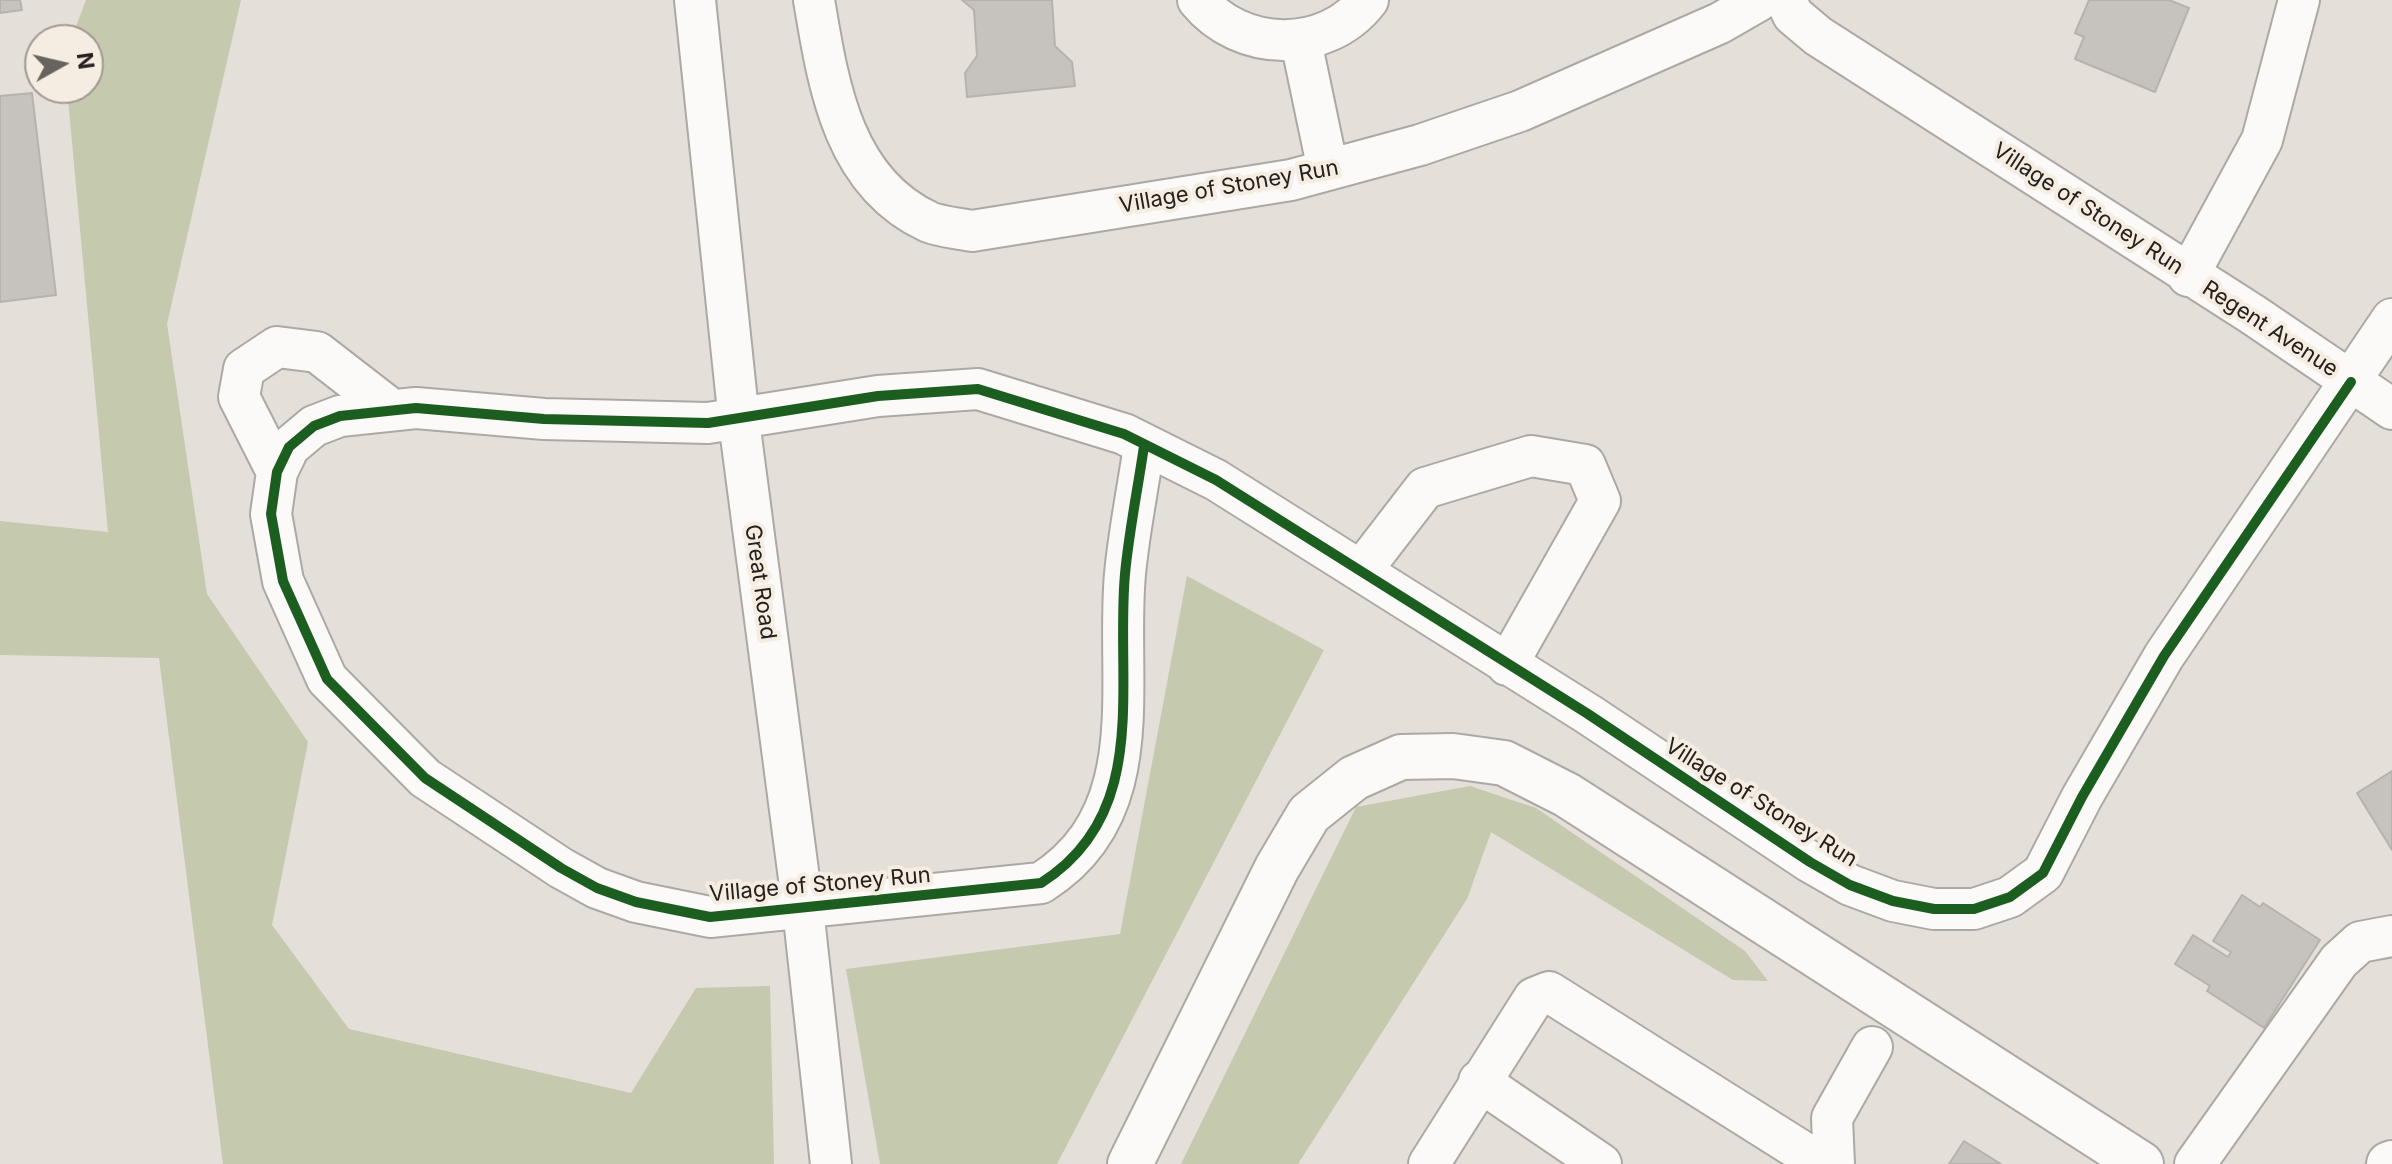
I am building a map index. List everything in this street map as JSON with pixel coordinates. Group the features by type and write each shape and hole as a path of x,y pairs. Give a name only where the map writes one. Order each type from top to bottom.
{"highway":[{"path":"1130,1164 1277,868 1309,814 1354,778 1401,757 1453,756 1504,763 1567,795 2141,1164"}],"street":[{"name":"Great Road","path":"695,0 739,421 803,909 831,1164"},
{"name":"Village of Stoney Run","path":"814,0 826,75 839,122 864,163 893,198 930,222 972,231 1291,180 1420,145 1520,111 1720,23 1760,0"},
{"path":"1198,0 1228,27 1264,40 1301,41 1337,28 1368,0"},
{"name":"Village of Stoney Run","path":"1786,0 1793,15 1818,36 2188,276 2262,140 2299,0"},
{"path":"1301,41 1328,170"},
{"name":"Regent Avenue","path":"2188,276 2351,382"},
{"name":"Village of Stoney Run","path":"1144,446 1125,575 1122,751 1104,819 1064,868 1041,883 710,917 636,902 597,888 561,868 425,778 327,679 283,581 271,514 277,472 289,447 314,426 340,416 416,408 662,424 739,421 878,396 978,389 1124,434 1216,480 1588,714 1810,862 1850,885 1907,904 1934,909 1974,909 2010,897 2043,873 2082,797 2157,667 2392,319"},
{"path":"277,472 239,397 244,369 277,347 317,352 392,410"},
{"path":"2351,382 2392,409"},
{"path":"1361,571 1425,488 1531,456 1585,465 1600,501 1507,665"},
{"path":"2195,1164 2339,961 2360,942 2392,936"},
{"path":"1429,1164 1534,998 1553,993 1822,1164"},
{"path":"1834,1164 1832,1118 1872,1047"},
{"path":"1479,1081 1601,1164"}],"green space":[{"path":"86,0 241,0 167,324 207,594 308,742 272,925 349,1029 631,1093 696,988 770,986 774,1164 223,1164 159,658 0,655 0,521 108,532 68,104 104,104 104,24 77,24"},
{"path":"1187,576 1324,650 1057,1164 880,1164 846,969 1120,934"},
{"path":"1470,786 1536,808 1745,951 1768,981 1733,980 1491,832 1467,899 1298,1164 1181,1164 1356,807"}],"building":[{"path":"0,0 20,0 22,10 0,13"},
{"path":"962,0 1052,0 1055,46 1072,62 1075,86 967,97 965,73 977,56 974,10"},
{"path":"2089,0 2169,0 2189,8 2155,92 2075,59 2084,37 2075,33"},
{"path":"24,94 24,104 33,104 56,295 0,302 0,96"},
{"path":"2392,771 2392,850 2357,793"},
{"path":"2242,895 2260,907 2263,903 2320,940 2264,1028 2207,991 2210,986 2175,964 2193,935 2228,957 2231,952 2213,941"},
{"path":"1964,1141 2001,1164 1949,1164"}],"cycle path":[{"path":"1144,446 1125,574 1121,744 1114,783 1100,821 1076,854 1041,883 710,917 636,902 597,888 561,868 425,778 327,679 283,581 271,514 277,472 289,447 314,426 340,416 416,408 544,419 708,423 878,396 978,389 1124,434 1216,480 1588,714 1810,862 1850,885 1893,901 1934,909 1974,909 2010,897 2043,873 2082,797 2164,656 2351,382"}]}
